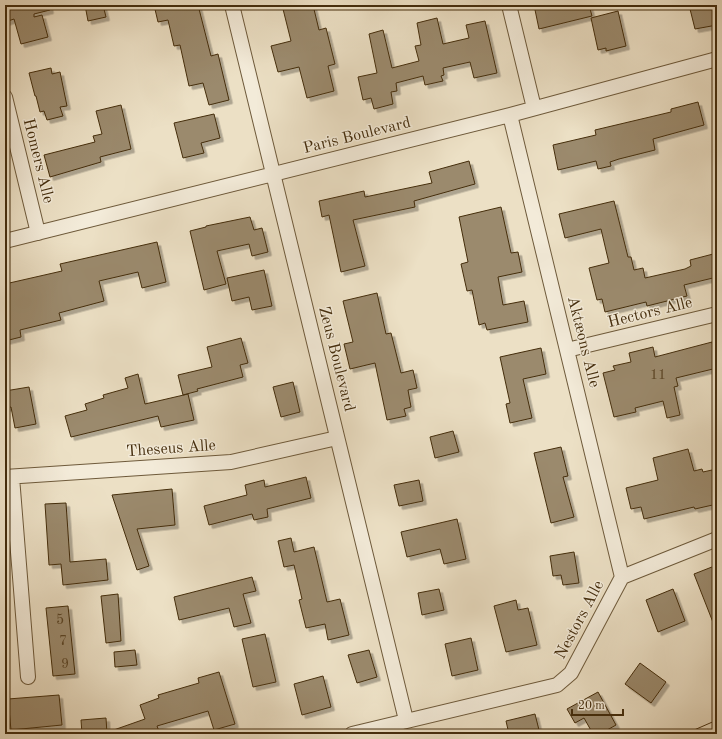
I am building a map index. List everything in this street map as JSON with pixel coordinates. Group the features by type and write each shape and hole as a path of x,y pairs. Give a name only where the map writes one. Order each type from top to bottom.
{"street":[{"name":"Zeus Boulevard","path":"232,5 406,720"},
{"path":"509,5 534,108"},
{"name":"Paris Boulevard","path":"5,241 510,115 717,59"},
{"name":"Homers Alle","path":"5,97 38,233"},
{"name":"Aktæons Alle","path":"510,115 622,577"},
{"name":"Hectors Alle","path":"567,350 717,314"},
{"name":"Theseus Alle","path":"8,477 231,462 337,438"},
{"path":"8,477 28,677"},
{"name":"Nestors Alle","path":"352,734 557,685 571,673 622,577 717,539"}],"building":[{"path":"5,5 49,5 50,10 34,14 34,17 42,15 48,37 21,44 14,19 5,22"},
{"path":"85,5 103,5 106,17 88,21"},
{"path":"154,5 198,5 211,56 218,54 229,100 209,105 203,83 189,86 180,45 174,46 168,20 158,22"},
{"path":"282,5 313,5 319,30 326,28 335,64 328,66 334,91 307,98 299,67 278,72 271,46 291,41"},
{"path":"534,5 566,5 567,8 589,5 592,16 539,29"},
{"path":"689,5 717,5 717,25 695,29"},
{"path":"618,11 626,46 606,51 606,48 598,50 591,18"},
{"path":"437,18 443,44 469,38 466,25 485,21 497,73 474,78 470,62 443,68 444,75 441,76 443,81 425,85 423,76 396,83 397,91 391,92 393,104 374,109 371,98 363,100 358,77 377,73 369,34 383,30 392,68 419,61 415,46 421,45 417,23"},
{"path":"51,68 52,74 60,72 67,106 60,107 63,116 47,120 44,111 40,112 29,73"},
{"path":"698,102 704,125 653,139 655,150 610,162 611,166 598,169 596,161 558,170 553,145 596,135 595,130 671,112 671,109"},
{"path":"121,105 131,149 100,157 101,162 50,177 44,155 95,142 93,136 102,134 96,111"},
{"path":"214,114 220,138 201,143 204,153 183,158 174,123"},
{"path":"469,161 475,184 414,201 415,207 353,220 365,266 341,272 329,215 322,217 319,201 364,191 365,197 432,183 429,172"},
{"path":"614,201 628,257 631,257 634,270 643,268 645,278 685,269 691,266 690,260 717,253 717,277 684,285 687,296 647,306 646,302 605,312 602,299 597,300 589,268 609,263 601,229 565,238 559,214"},
{"path":"501,207 511,253 518,252 522,272 498,277 503,305 524,301 528,322 487,330 485,323 479,325 472,290 467,291 461,264 468,262 459,217"},
{"path":"250,217 254,230 262,228 268,252 252,256 249,244 217,251 226,284 204,290 190,231 206,226"},
{"path":"157,242 166,282 142,288 138,272 99,281 104,301 59,313 61,320 20,330 21,337 5,341 5,284 62,271 60,264"},
{"path":"264,270 272,306 252,310 249,297 232,301 227,278"},
{"path":"377,293 386,334 391,333 401,373 413,370 417,388 408,390 411,407 404,409 406,416 387,420 375,363 350,369 344,344 353,342 343,301"},
{"path":"241,338 248,363 240,365 243,377 197,389 198,391 183,395 178,375 212,367 207,347"},
{"path":"712,342 717,368 676,378 678,386 674,387 680,415 667,418 663,401 635,408 636,412 614,417 603,373 615,370 613,366 631,362 629,353 653,347 655,357"},
{"path":"541,348 546,374 523,379 532,418 510,423 506,404 510,403 500,357"},
{"path":"138,374 145,404 188,394 194,420 161,427 158,416 71,437 65,416 87,410 85,404 104,398 103,395 128,388 125,378"},
{"path":"293,382 300,412 281,417 273,387"},
{"path":"29,387 36,424 15,428 11,407 5,408 5,391"},
{"path":"453,431 459,452 435,458 430,437"},
{"path":"561,447 568,476 563,477 574,517 551,523 534,453"},
{"path":"688,449 694,471 702,469 703,472 712,470 717,494 717,504 695,509 694,507 644,519 641,507 631,509 626,488 658,480 653,458"},
{"path":"306,477 311,498 267,509 268,517 254,520 252,514 209,525 204,506 247,495 245,485 264,480 265,487"},
{"path":"419,480 423,501 399,506 394,485"},
{"path":"172,489 175,525 137,529 149,566 137,570 112,495"},
{"path":"66,503 70,562 106,559 108,580 63,585 61,564 49,565 45,504"},
{"path":"457,519 466,559 444,564 440,549 407,557 401,532"},
{"path":"291,538 294,552 314,547 327,602 340,599 349,635 328,640 325,624 306,628 299,600 302,599 294,565 284,567 278,541"},
{"path":"574,552 579,583 563,585 561,575 553,576 550,556"},
{"path":"717,565 717,630 716,630 694,574"},
{"path":"252,577 256,591 243,594 251,623 234,627 229,608 179,620 174,597"},
{"path":"439,589 444,610 422,615 418,593"},
{"path":"673,589 685,621 658,632 646,600"},
{"path":"118,594 121,641 106,643 101,596"},
{"path":"516,600 518,610 528,608 537,645 506,652 494,606"},
{"path":"68,606 75,674 53,676 46,608"},
{"path":"265,634 276,682 253,687 242,639"},
{"path":"471,638 478,670 452,676 445,644"},
{"path":"135,650 137,665 115,667 114,652"},
{"path":"369,650 377,677 357,683 348,655"},
{"path":"640,663 666,682 651,703 625,684"},
{"path":"219,672 235,724 214,730 208,711 157,726 160,734 108,734 108,732 145,719 140,705 159,698 158,695 199,683 198,678"},
{"path":"323,676 331,707 302,715 294,684"},
{"path":"598,692 616,725 600,734 593,734 584,718 575,723 567,709"},
{"path":"59,695 62,725 11,730 8,699"},
{"path":"535,714 540,734 509,734 506,721"},
{"path":"106,718 107,734 82,734 81,720"}],"tram line":[{"path":"685,734 717,720"}]}
